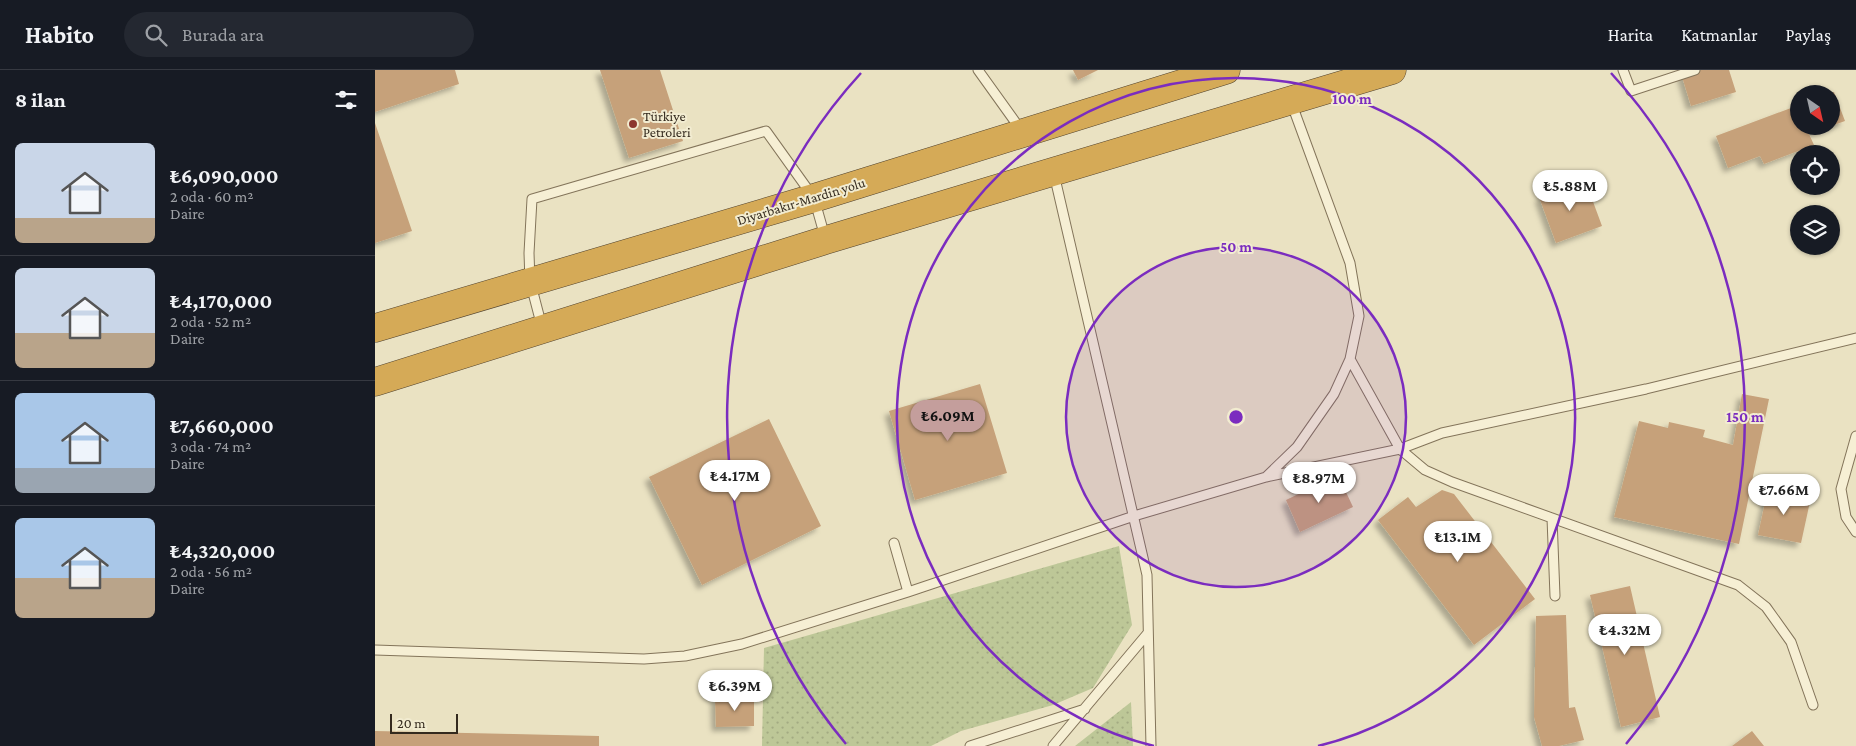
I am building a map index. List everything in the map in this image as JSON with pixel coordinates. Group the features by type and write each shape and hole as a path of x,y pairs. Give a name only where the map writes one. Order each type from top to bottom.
{"highway":[{"name":"Diyarbakır-Mardin yolu","path":"375,328 814,198 1226,70"},
{"path":"375,382 826,240 1392,70"}],"lane":[{"path":"977,70 1023,132"},
{"path":"1623,70 1631,91 1695,70"},
{"path":"1266,477 1297,447 1334,394 1349,359 1359,316 1350,263 1291,100"},
{"path":"543,330 531,281 529,253 532,199 541,196 766,130 814,198 826,240"},
{"path":"1054,171 1147,575 1151,746"},
{"path":"375,650 644,659 685,656 742,644 908,592 1134,516 1266,477 1400,449 1442,433 1646,389 1856,338"},
{"path":"1349,359 1400,449 1425,470 1452,482 1738,585 1766,607 1791,642 1813,705"},
{"path":"1856,436 1841,489 1846,516 1856,532"},
{"path":"1552,518 1555,596"},
{"path":"894,543 908,592"},
{"path":"1053,746 1148,633"},
{"path":"970,746 1085,709"}],"green space":[{"path":"1119,546 1132,625 1093,688 1053,705 961,731 931,746 762,746 764,648"},
{"path":"1131,702 1133,746 1075,746"}],"building":[{"path":"375,70 455,70 459,84 375,112"},
{"path":"600,70 660,70 683,141 629,158"},
{"path":"1073,70 1098,70 1078,80"},
{"path":"1680,70 1729,70 1736,92 1691,106"},
{"path":"1790,108 1790,135 1809,135 1814,145 1790,145 1790,154 1764,164 1760,156 1728,168 1716,136"},
{"path":"1840,108 1845,121 1840,123"},
{"path":"375,123 412,231 375,243"},
{"path":"1585,180 1602,226 1556,243 1539,197"},
{"path":"980,384 1007,473 915,500 889,411"},
{"path":"1742,394 1769,399 1739,544 1614,517 1639,421 1668,428 1669,422 1705,430 1703,437 1733,445"},
{"path":"769,419 821,526 702,585 649,477"},
{"path":"1338,475 1353,507 1300,532 1286,500"},
{"path":"1768,488 1811,497 1801,543 1758,535"},
{"path":"1442,490 1454,494 1535,599 1474,645 1378,520 1408,497 1416,507"},
{"path":"1630,586 1660,717 1621,727 1590,595"},
{"path":"1566,615 1569,708 1575,707 1584,740 1559,746 1542,746 1534,717 1536,616"},
{"path":"754,697 754,726 716,727 715,698"},
{"path":"375,731 599,736 599,746 375,746"},
{"path":"1752,731 1764,746 1732,746"}],"place":[{"name":"Türkiye Petroleri","path":"633,124"}]}
